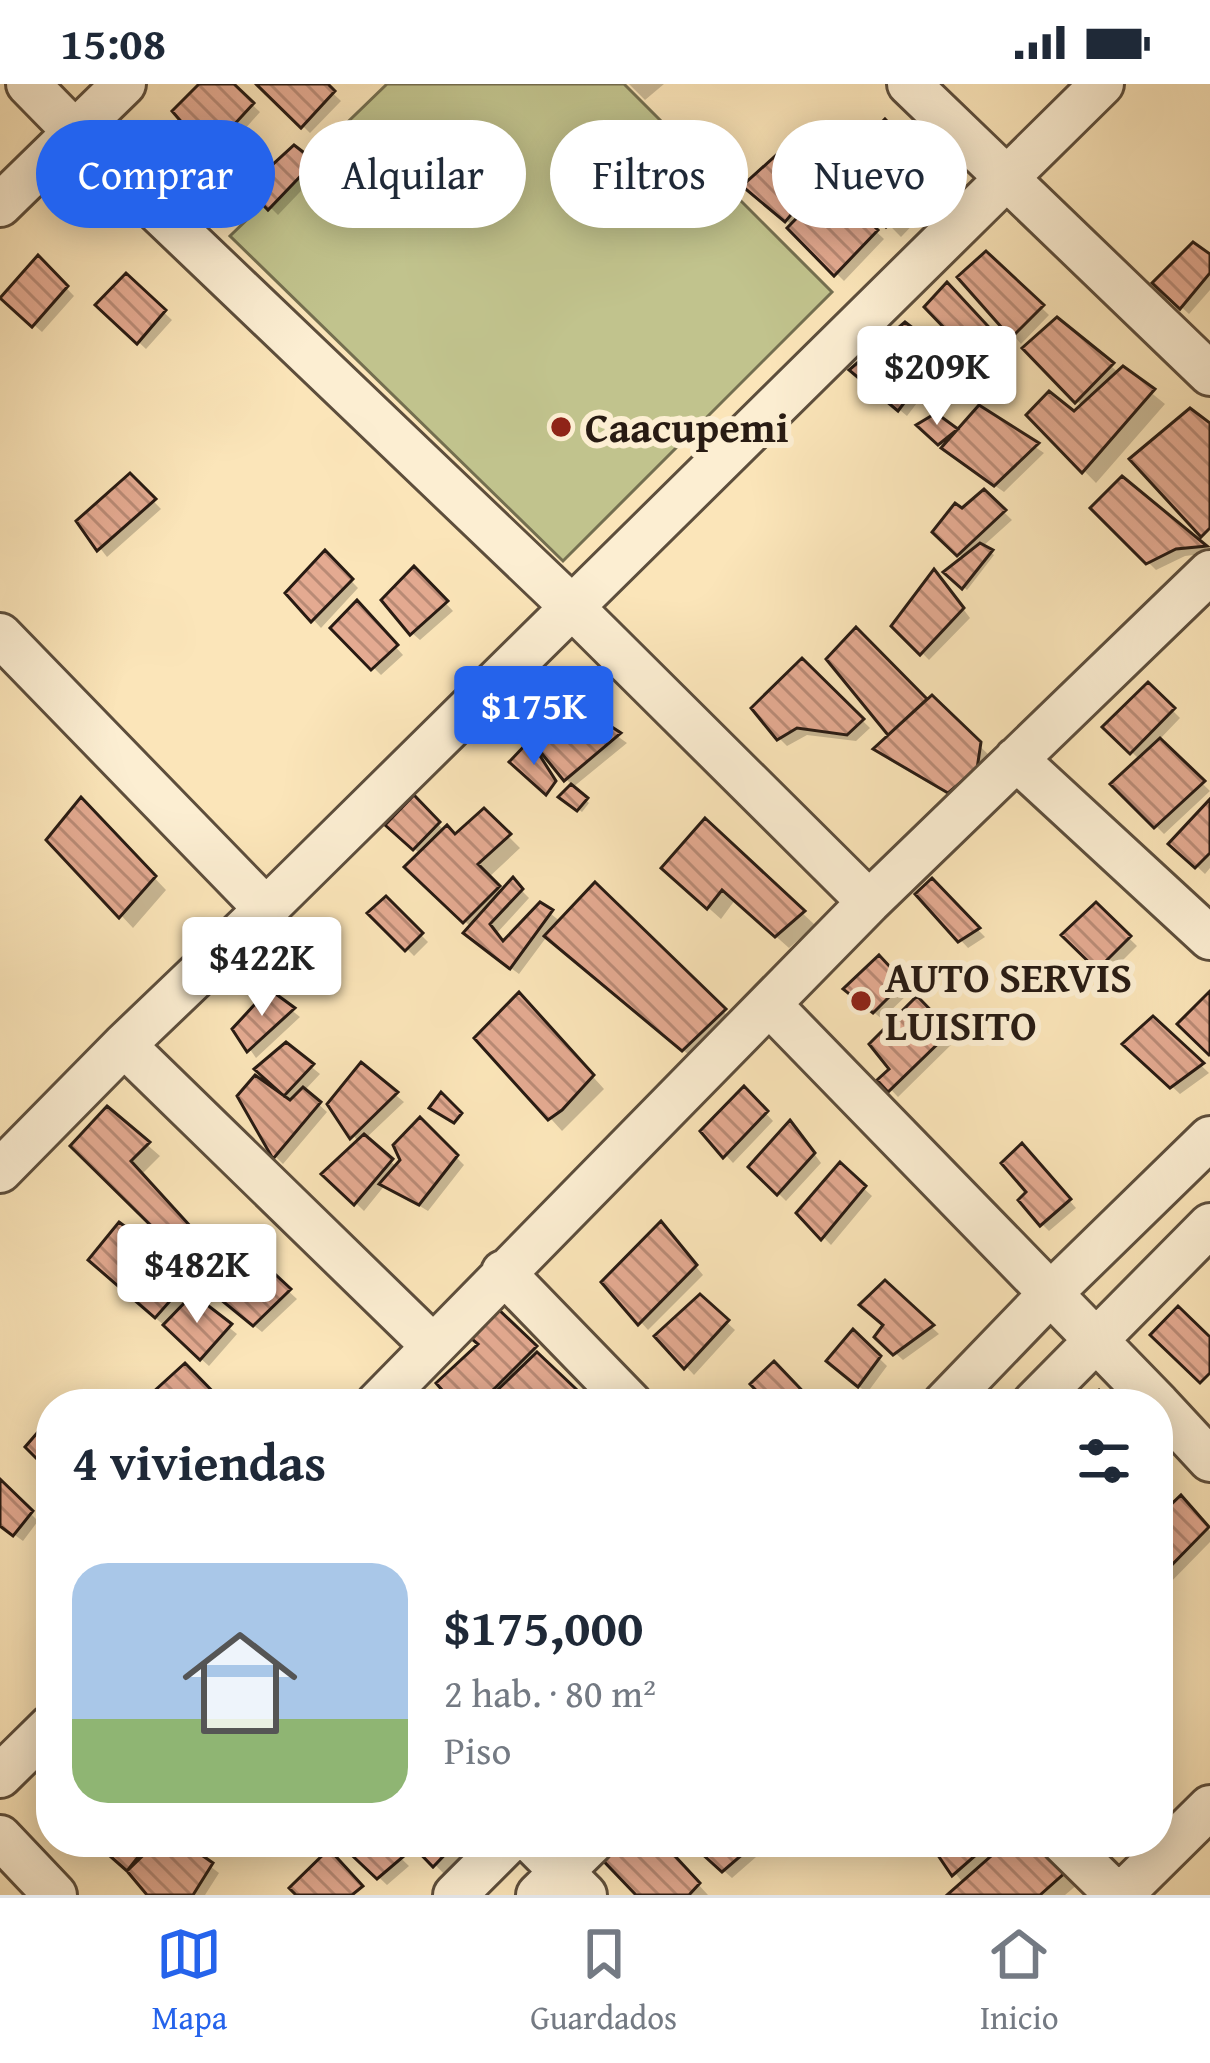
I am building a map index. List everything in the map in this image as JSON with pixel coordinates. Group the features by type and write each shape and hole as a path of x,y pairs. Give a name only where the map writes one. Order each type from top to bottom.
{"street":[{"path":"28,84 63,120"},
{"path":"86,120 124,84"},
{"path":"909,84 1210,374"},
{"path":"0,1171 1102,84"},
{"path":"0,206 36,170"},
{"path":"175,228 572,607 868,902"},
{"path":"391,1389 868,902 1210,572"},
{"path":"0,635 266,909"},
{"path":"1016,759 1210,938"},
{"path":"769,1004 1144,1389"},
{"path":"124,1045 433,1346"},
{"path":"958,1389 1210,1138"},
{"path":"1048,1389 1210,1225"},
{"path":"503,1272 616,1389"},
{"path":"1173,1420 1210,1460"},
{"path":"0,1776 36,1741"},
{"path":"1173,1843 1210,1807"},
{"path":"0,1837 55,1895"},
{"path":"455,1895 493,1857"},
{"path":"1079,1857 1119,1895 1158,1857"}],"green space":[{"name":"Caacupemi","path":"387,84 624,84 660,120 550,120 550,228 748,228 748,208 832,292 563,561 230,236 238,228 275,228 275,192 299,169 299,228 526,228 526,120 350,120"}],"building":[{"path":"199,84 234,84 254,103 238,120 180,120 172,111"},
{"path":"256,84 328,84 335,91 308,120 299,120 299,126"},
{"path":"294,145 299,149 299,178 275,203 275,162"},
{"path":"772,159 772,211 748,191 748,181"},
{"path":"787,228 878,230 834,276"},
{"path":"1193,242 1210,254 1210,273 1180,309 1152,283"},
{"path":"986,251 1044,305 1011,338 957,277"},
{"path":"38,255 68,286 32,327 0,298"},
{"path":"126,273 166,310 137,344 95,305"},
{"path":"947,282 999,338 978,363 924,307"},
{"path":"1057,317 1114,363 1075,403 1022,348"},
{"path":"905,322 943,351 898,411 849,370"},
{"path":"1123,366 1155,389 1082,473 1026,415 1049,391 1074,411"},
{"path":"979,405 1039,443 994,486 941,448"},
{"path":"1190,408 1210,423 1210,528 1201,537 1129,459"},
{"path":"936,413 958,429 938,445 916,425"},
{"path":"130,473 156,499 97,551 76,521"},
{"path":"1122,476 1207,546 1176,549 1146,564 1090,508"},
{"path":"984,489 1006,510 957,556 932,532 955,503 962,508"},
{"path":"980,543 993,550 962,589 943,572"},
{"path":"325,550 353,579 311,622 285,593"},
{"path":"414,566 448,601 410,635 381,600"},
{"path":"934,569 964,608 920,655 891,626"},
{"path":"357,600 398,645 371,670 330,628"},
{"path":"856,627 927,699 888,735 826,659"},
{"path":"802,658 864,719 847,735 797,728 777,740 751,708"},
{"path":"1148,682 1175,708 1130,754 1102,727"},
{"path":"932,695 981,742 977,769 948,793 873,749"},
{"path":"539,696 576,725 592,714 621,733 564,781 514,719"},
{"path":"1160,738 1205,781 1154,828 1110,784"},
{"path":"530,740 556,781 546,795 509,762"},
{"path":"571,784 588,798 577,811 558,797"},
{"path":"414,795 440,822 413,850 385,825"},
{"path":"81,797 156,876 119,918 46,840"},
{"path":"1210,799 1210,853 1195,868 1168,844"},
{"path":"484,808 511,834 478,864 500,886 463,923 404,867 447,825 455,834"},
{"path":"705,818 805,911 775,937 722,890 707,909 661,868"},
{"path":"513,877 523,889 490,924 503,941 540,902 553,910 510,969 463,933"},
{"path":"932,878 980,928 958,942 915,894"},
{"path":"595,882 726,1009 682,1051 544,936"},
{"path":"386,896 423,933 405,951 367,913"},
{"path":"1096,902 1131,936 1097,970 1061,935"},
{"path":"879,955 904,982 873,1013 843,989"},
{"path":"269,989 295,1008 247,1052 232,1029"},
{"path":"1210,991 1210,1054 1209,1055 1177,1024"},
{"path":"519,992 594,1075 548,1120 474,1038"},
{"path":"917,996 951,1031 888,1092 877,1080 889,1069 869,1044"},
{"path":"1153,1016 1204,1063 1170,1088 1122,1044"},
{"path":"286,1042 314,1064 284,1096 254,1069"},
{"path":"361,1062 398,1092 350,1139 327,1104"},
{"path":"255,1075 290,1100 303,1087 321,1102 273,1159 237,1096"},
{"path":"744,1086 768,1111 723,1158 700,1131"},
{"path":"441,1092 462,1113 454,1123 429,1108"},
{"path":"107,1106 150,1142 131,1161 212,1250 191,1265 70,1146"},
{"path":"420,1117 458,1155 419,1205 379,1184 400,1160 393,1145"},
{"path":"790,1120 815,1153 777,1195 748,1167"},
{"path":"364,1134 393,1159 354,1205 321,1174"},
{"path":"1022,1143 1071,1199 1040,1226 1018,1200 1026,1192 1001,1163"},
{"path":"840,1162 866,1186 821,1240 796,1213"},
{"path":"661,1221 697,1265 638,1325 601,1282"},
{"path":"119,1222 192,1276 155,1318 88,1260"},
{"path":"235,1237 291,1289 253,1326 198,1281"},
{"path":"885,1280 934,1325 893,1355 874,1337 883,1325 859,1305"},
{"path":"193,1294 232,1324 200,1360 163,1325"},
{"path":"700,1294 729,1320 684,1369 654,1336"},
{"path":"1178,1306 1210,1337 1210,1373 1200,1383 1150,1335"},
{"path":"496,1307 537,1346 494,1389 441,1389 436,1383 478,1344 467,1335"},
{"path":"853,1329 881,1356 858,1387 826,1361"},
{"path":"537,1352 576,1389 499,1389"},
{"path":"774,1361 801,1389 755,1389 750,1384"},
{"path":"185,1363 210,1389 156,1389"},
{"path":"36,1434 36,1458 25,1447"},
{"path":"0,1479 33,1511 13,1536 0,1526"},
{"path":"1181,1495 1209,1527 1173,1564 1173,1503"},
{"path":"111,1857 138,1857 127,1871"},
{"path":"141,1857 204,1857 213,1863 193,1895 147,1895 127,1871"},
{"path":"321,1857 336,1857 363,1886 352,1895 296,1895 289,1888"},
{"path":"354,1857 403,1857 377,1879"},
{"path":"423,1857 443,1857 433,1867"},
{"path":"600,1857 676,1857 700,1883 689,1895 636,1895"},
{"path":"706,1857 740,1857 722,1872"},
{"path":"939,1857 974,1857 952,1876"},
{"path":"990,1857 1051,1857 1068,1870 1040,1895 947,1895"}],"place":[{"name":"Caacupemi","path":"561,427"},
{"name":"AUTO SERVIS LUISITO","path":"861,1001"}]}
